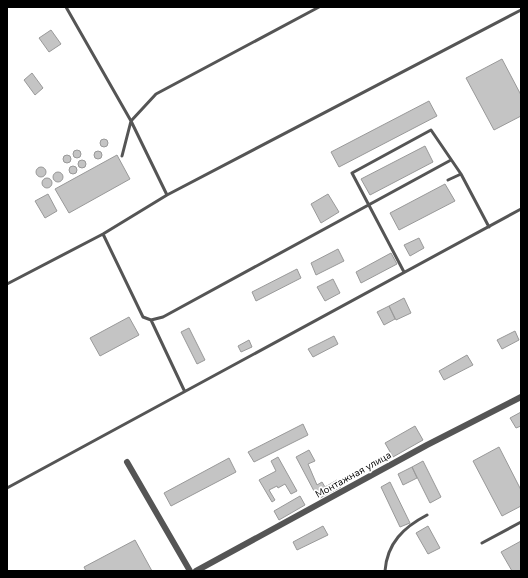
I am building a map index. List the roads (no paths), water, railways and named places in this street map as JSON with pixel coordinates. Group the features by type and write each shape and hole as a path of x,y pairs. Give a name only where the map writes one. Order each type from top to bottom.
{"street":[{"name":"Монтажная улица","path":"196,571 427,445 521,397"},
{"path":"127,462 190,571"}],"lane":[{"path":"66,7 131,122 167,195"},
{"path":"122,156 131,122 156,94 319,7"},
{"path":"7,284 103,234 167,195 521,8"},
{"path":"404,272 352,173 431,130 461,174 489,227"},
{"path":"103,234 142,317 151,320 163,317 451,160"},
{"path":"448,180 461,174"},
{"path":"7,488 184,390 521,209"},
{"path":"151,320 184,390"},
{"path":"385,571 385,562 402,531 427,515"},
{"path":"482,543 521,522"}]}
